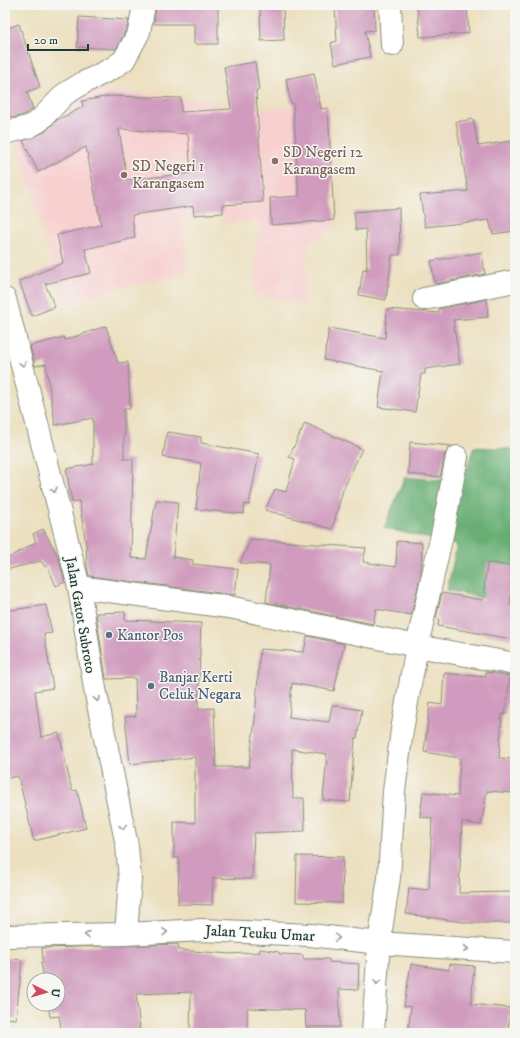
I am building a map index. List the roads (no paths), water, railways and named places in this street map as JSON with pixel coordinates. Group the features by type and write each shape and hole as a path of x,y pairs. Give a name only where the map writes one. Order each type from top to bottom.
{"street":[{"path":"5,133 39,121 65,94 83,82 114,68 124,60 139,32 144,5"},
{"path":"390,5 392,45"},
{"path":"424,299 515,281"},
{"name":"Jalan Gatot Subroto","path":"5,299 11,343 79,587 95,689 127,846 130,879 126,934"},
{"path":"373,1033 380,943 389,878 394,791 402,730 416,646 443,530 457,457"},
{"path":"79,587 229,607 416,646 515,664"},
{"name":"Jalan Teuku Umar","path":"5,936 126,934 202,930 310,935 380,943 515,952"}],"place":[{"name":"SD Negeri 12 Karangasem","path":"275,161"},
{"name":"SD Negeri 1 Karangasem","path":"124,175"},
{"name":"Kantor Pos","path":"109,635"},
{"name":"Banjar Kerti Celuk Negara","path":"151,686"}]}
